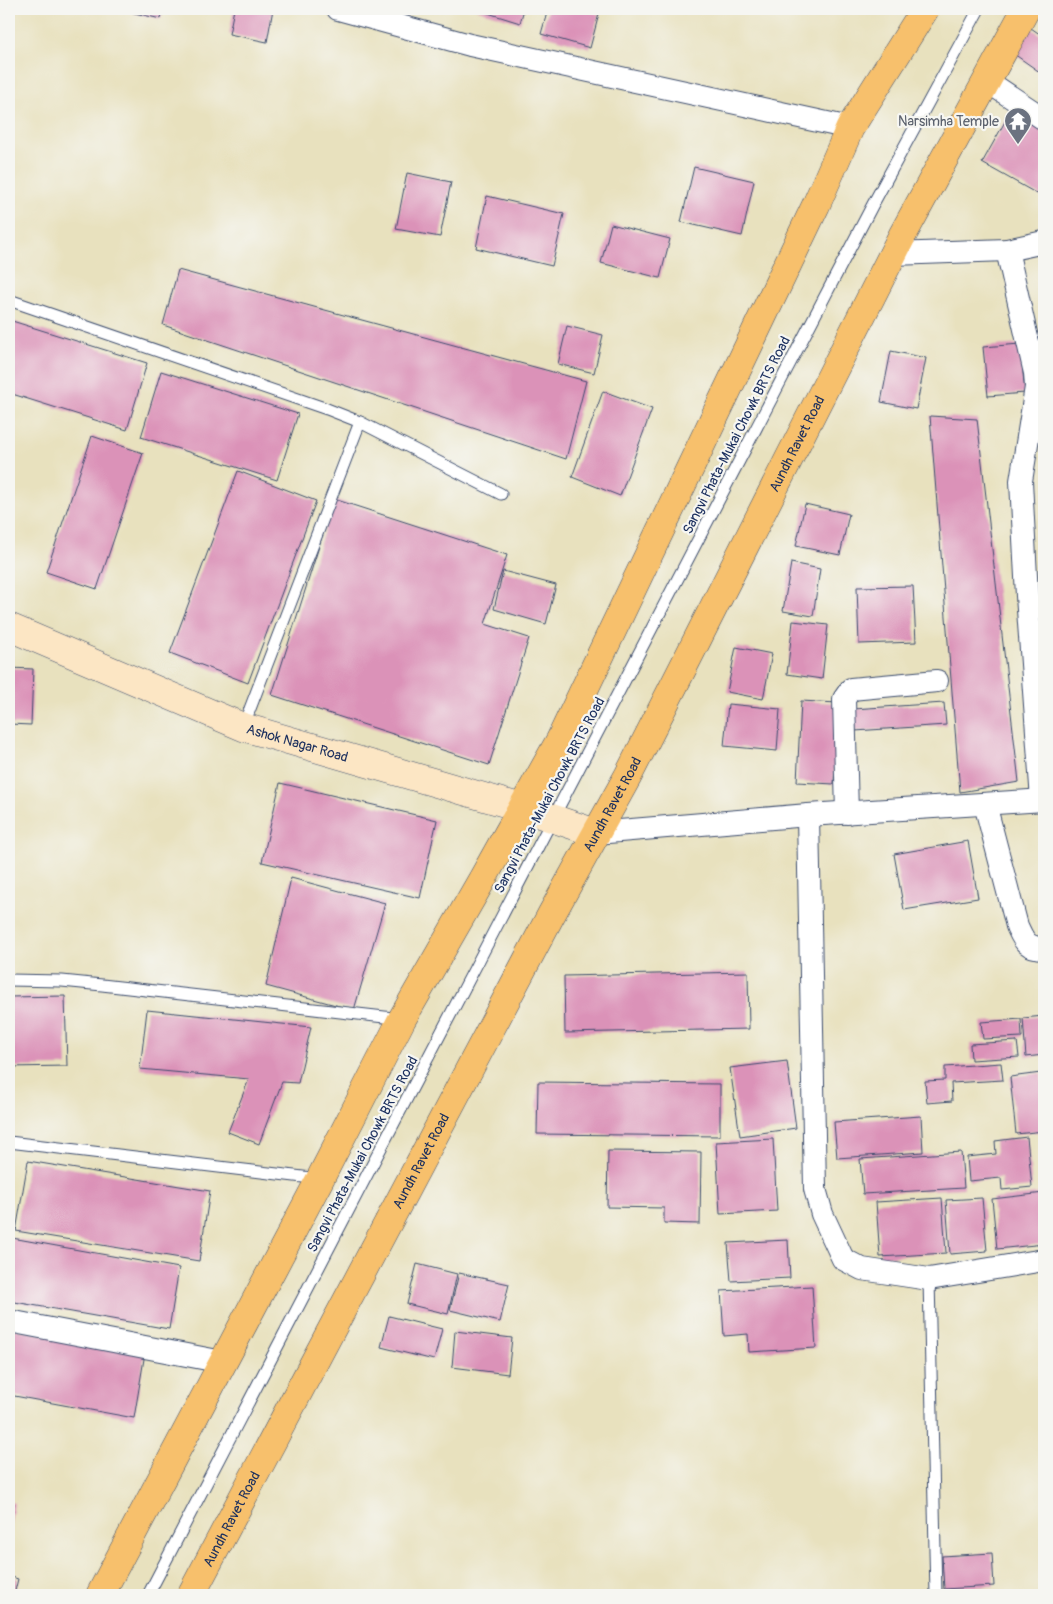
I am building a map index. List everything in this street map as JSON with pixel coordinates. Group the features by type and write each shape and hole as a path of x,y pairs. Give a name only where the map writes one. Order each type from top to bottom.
{"main road":[{"path":"100,1595 320,1179 402,1019 564,731 816,205 850,128 925,9"},
{"name":"Aundh Ravet Road","path":"191,1595 546,924 628,776 893,254 1026,9"}],"street":[{"path":"338,9 470,45 850,128"},
{"path":"987,81 1044,119"},
{"path":"893,254 1007,250 1044,242"},
{"path":"596,833 1043,800 1036,595 1020,482 1036,387 1007,250"},
{"name":"Ashok Nagar Road","path":"9,627 243,727 522,808 596,833"},
{"path":"847,813 844,699 851,689 937,681"},
{"path":"985,804 1017,926 1024,941 1034,948 1044,948"},
{"path":"808,816 815,1190 822,1214 843,1259 862,1269 930,1279 1044,1260"},
{"path":"9,1321 223,1362"}],"lane":[{"name":"Sangvi Phata-Mukai Chowk BRTS Road","path":"148,1595 872,206 978,9"},
{"path":"9,300 360,422 501,494"},
{"path":"243,727 360,422"},
{"path":"9,980 102,985 402,1019"},
{"path":"9,1142 320,1179"},
{"path":"930,1279 936,1595"}],"building":[{"path":"117,9 163,9 161,19"},
{"path":"234,9 273,9 267,42 229,34"},
{"path":"475,9 524,9 520,23"},
{"path":"548,9 579,9 599,14 590,48 541,34"},
{"path":"1031,28 1044,37 1044,75 1014,54"},
{"name":"Narsimha Temple","path":"1012,109 1044,127 1044,191 1041,196 982,163"},
{"path":"694,167 754,181 742,236 681,222"},
{"path":"407,173 451,182 440,237 396,229"},
{"path":"487,196 564,214 552,266 476,248"},
{"path":"611,224 670,239 660,278 601,263"},
{"path":"178,270 586,381 566,459 163,325"},
{"path":"9,320 147,363 127,430 9,393"},
{"path":"567,326 603,335 594,373 558,364"},
{"path":"1020,344 1025,393 988,396 983,347"},
{"path":"891,351 926,358 916,409 881,402"},
{"path":"161,371 298,414 277,480 141,437"},
{"path":"603,391 652,409 620,496 572,477"},
{"path":"930,416 977,419 1019,782 960,792"},
{"path":"92,436 143,453 97,589 46,572"},
{"path":"238,471 316,501 248,683 170,653"},
{"path":"334,499 507,555 485,624 529,638 489,765 272,695"},
{"path":"805,504 849,514 840,555 796,546"},
{"path":"791,563 820,569 813,616 783,611"},
{"path":"503,571 556,585 546,624 494,609"},
{"path":"913,586 916,642 859,644 857,587"},
{"path":"793,621 828,625 822,679 787,674"},
{"path":"736,647 772,654 763,699 727,692"},
{"path":"9,668 33,669 31,725 9,724"},
{"path":"801,701 838,703 834,784 797,782"},
{"path":"944,703 946,725 855,731 853,709"},
{"path":"728,704 780,709 777,751 724,746"},
{"path":"280,783 437,820 420,898 262,862"},
{"path":"968,841 978,898 904,910 894,854"},
{"path":"291,878 385,903 354,1010 266,986"},
{"path":"748,972 749,1029 565,1033 564,976"},
{"path":"65,996 67,1066 9,1067 9,997"},
{"path":"147,1010 311,1027 298,1083 282,1082 259,1144 228,1132 249,1079 140,1069"},
{"path":"1044,1016 1044,1055 1026,1057 1023,1018"},
{"path":"1021,1019 1022,1037 983,1039 981,1022"},
{"path":"1017,1041 1019,1057 971,1060 970,1044"},
{"path":"787,1061 796,1128 740,1136 730,1068"},
{"path":"1001,1063 1003,1080 951,1083 952,1101 927,1103 925,1081 945,1080 945,1067"},
{"path":"1041,1073 1044,1131 1016,1134 1010,1077"},
{"path":"538,1082 720,1084 720,1136 537,1134"},
{"path":"921,1116 923,1152 837,1158 834,1122"},
{"path":"1027,1137 1032,1187 1002,1190 1001,1178 969,1181 967,1157 996,1154 995,1141"},
{"path":"773,1139 777,1211 720,1214 716,1142"},
{"path":"608,1151 701,1152 700,1224 664,1223 664,1208 607,1207"},
{"path":"961,1152 964,1188 863,1194 860,1159"},
{"path":"28,1161 210,1191 199,1261 16,1231"},
{"path":"1044,1193 1044,1244 997,1249 992,1199"},
{"path":"942,1198 946,1253 880,1257 876,1202"},
{"path":"982,1198 987,1251 950,1254 946,1200"},
{"path":"12,1238 179,1268 169,1329 9,1301 9,1259"},
{"path":"788,1240 790,1278 731,1281 728,1243"},
{"path":"417,1264 457,1274 448,1314 407,1304"},
{"path":"459,1273 509,1284 500,1322 450,1310"},
{"path":"812,1286 816,1348 749,1352 748,1334 724,1336 721,1291"},
{"path":"389,1316 442,1329 434,1360 381,1347"},
{"path":"9,1328 145,1353 134,1418 9,1395"},
{"path":"455,1331 512,1338 508,1374 452,1367"},
{"path":"9,1502 14,1503 10,1528 9,1528"},
{"path":"992,1553 994,1586 944,1589 942,1556"},
{"path":"9,1576 18,1579 14,1595 9,1595"}],"place":[{"name":"Narsimha Temple","path":"1018,145"}]}
